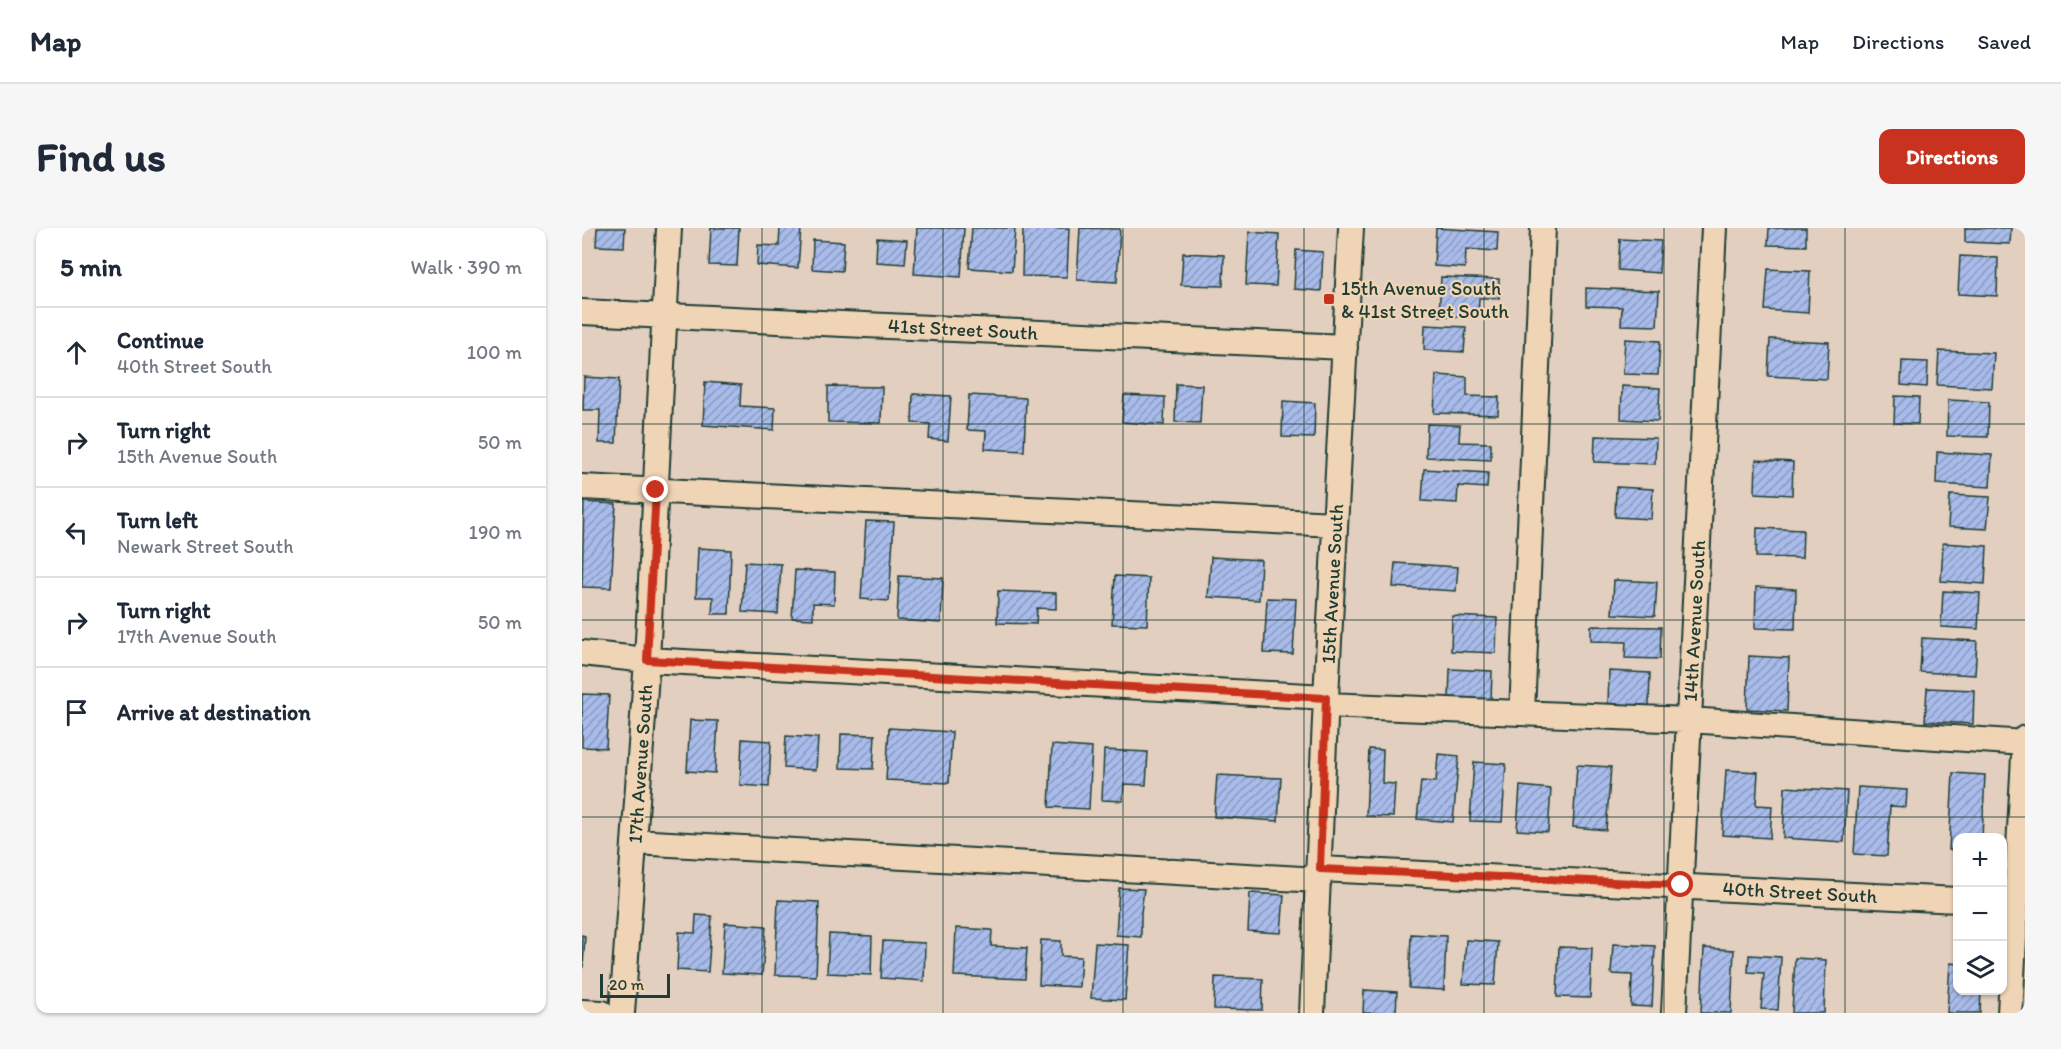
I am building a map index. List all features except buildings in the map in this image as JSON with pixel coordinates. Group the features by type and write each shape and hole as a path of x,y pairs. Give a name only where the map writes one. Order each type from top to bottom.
{"street":[{"name":"17th Avenue South","path":"622,1013 647,660 669,228"},
{"name":"15th Avenue South","path":"1312,1013 1351,228"},
{"path":"1522,713 1543,228"},
{"name":"14th Avenue South","path":"1674,1013 1714,228"},
{"name":"41st Street South","path":"582,312 1345,347"},
{"path":"582,487 1335,524"},
{"path":"582,653 647,660 1522,713 1689,720 2025,743"},
{"path":"2010,1013 2025,738"},
{"name":"40th Street South","path":"634,842 1319,875 1681,885 1953,900"},
{"path":"582,1012 602,1013"}],"place":[{"name":"15th Avenue South & 41st Street South","path":"1329,299"}],"route":[{"path":"656,490 647,660 1326,698 1320,869 1681,885"}]}
